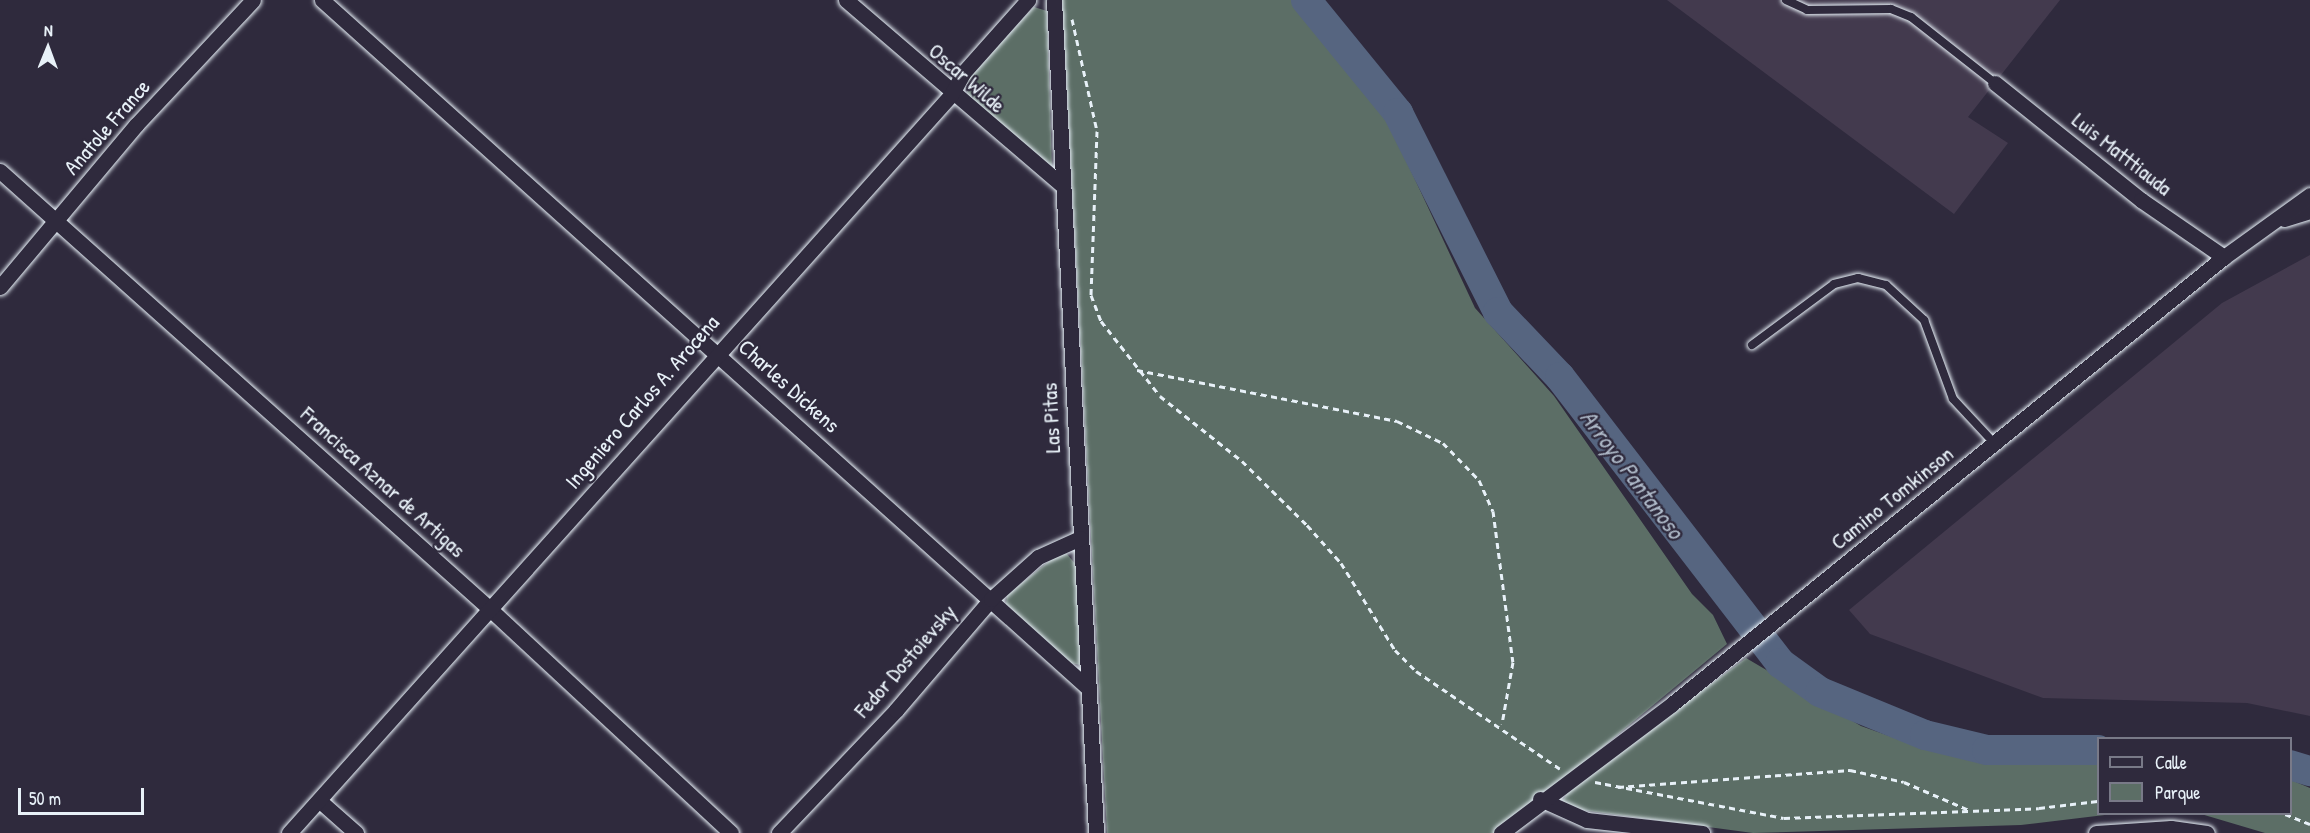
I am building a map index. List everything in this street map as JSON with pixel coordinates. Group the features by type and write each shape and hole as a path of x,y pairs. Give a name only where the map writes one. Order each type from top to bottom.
{"street":[{"name":"Anatole France","path":"0,287 253,0"},
{"name":"Charles Dickens","path":"322,0 716,350 1088,688"},
{"name":"Oscar Wilde","path":"846,0 951,95 1063,186"},
{"name":"Ingeniero Carlos A. Arocena","path":"289,833 321,802 716,350 951,95 963,73 1028,0"},
{"name":"Las Pitas","path":"1054,0 1096,833"},
{"name":"Luis Matttiauda","path":"1995,82 2141,200 2224,257"},
{"name":"Francisca Aznar de Artigas","path":"0,171 490,609 731,833"},
{"name":"Camino Tomkinson","path":"1501,833 1540,799 1792,609 2224,257 2310,195"},
{"path":"2267,224 2310,211"},
{"name":"Fedor Dostoievsky","path":"779,833 991,599 1038,557 1080,538"},
{"path":"1540,799 1587,820 1702,833"},
{"path":"321,802 356,833"},
{"path":"2096,833 2171,828 2207,833"}],"lane":[{"path":"1786,0 1807,10 1891,9 1911,17 1995,82"},
{"path":"1752,345 1834,284 1858,278 1886,285 1924,320 1953,399 1995,444"}],"path":[{"path":"1071,14 1097,131 1091,295 1101,321 1135,370 1307,525 1341,563 1395,650 1416,671 1502,724 1557,768 1613,787 1784,818 1972,812 2097,801"},
{"path":"1135,370 1397,421 1443,443 1479,480 1493,511 1513,662 1502,724"},
{"path":"1613,787 1850,770 1904,782 1972,812"},
{"path":"2290,815 2310,824"}],"shaded area":[{"path":"1667,0 2060,0 1968,117 2008,143 1954,214"},
{"path":"2310,255 2310,716 2247,703 2043,698 1870,634 1849,610 2222,303"}],"green space":[{"path":"1062,0 1307,0 1390,126 1475,308 1554,396 1692,594 1713,615 1727,644 1499,833 1107,833"},
{"path":"1034,7 1047,11 1052,167 967,96 969,76"},
{"path":"1058,554 1067,554 1077,566 1081,665 1070,663 1006,604 1007,595"},
{"path":"1746,658 1861,726 1909,743 1961,756 2097,756 2097,815 2105,815 2021,825 1753,833 1566,808 1561,803 1571,788"},
{"path":"2292,780 2310,788 2310,833 2265,833 2204,815 2292,815"}],"waterway":[{"name":"Arroyo Pantanoso","path":"1306,0 1398,113 1498,312 1560,377 1780,663 1820,692 1925,735 1987,750 2097,750"},
{"name":"Arroyo Pantanoso","path":"2292,766 2310,771"}]}
